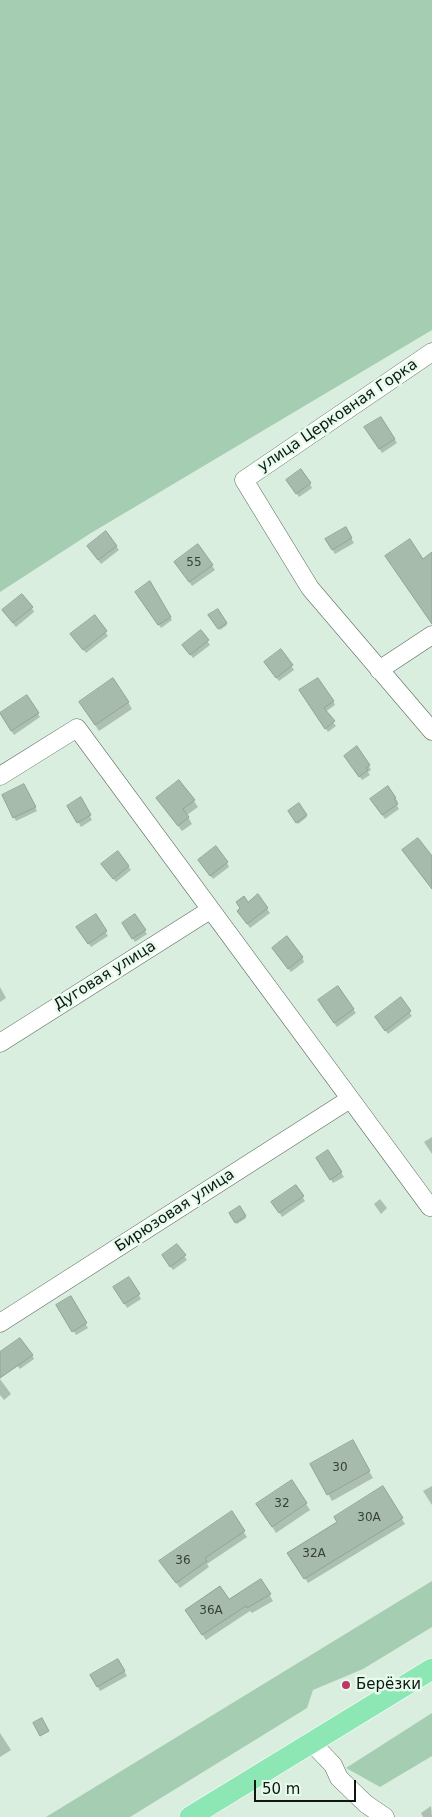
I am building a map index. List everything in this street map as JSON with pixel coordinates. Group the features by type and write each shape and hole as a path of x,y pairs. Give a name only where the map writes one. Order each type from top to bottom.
{"main road":[{"path":"190,1817 432,1669"}],"street":[{"name":"улица Церковная Горка","path":"379,670 310,588 244,480 432,352"},
{"path":"432,634 379,670 432,731"},
{"path":"0,776 77,728 430,1207 432,1205"},
{"name":"Дуговая улица","path":"0,1043 210,910"},
{"name":"Бирюзовая улица","path":"0,1323 350,1099"},
{"path":"312,1743 333,1765 339,1778 366,1804 385,1817"}],"green space":[{"path":"0,0 432,0 432,330 91,533 0,592"},
{"path":"432,1581 432,1627 363,1669 313,1690 307,1708 130,1817 46,1817"},
{"path":"432,1713 432,1756 380,1787 346,1768"}],"building":[{"path":"381,417 395,439 379,449 364,427"},
{"path":"301,469 311,483 296,494 286,480"},
{"path":"346,527 352,538 332,550 325,539"},
{"path":"106,531 117,546 98,560 87,546"},
{"path":"410,539 423,559 432,552 432,624 385,556"},
{"path":"198,544 213,565 189,582 174,562"},
{"path":"150,581 171,617 158,625 135,592"},
{"path":"22,594 33,607 13,623 2,610"},
{"path":"218,609 227,623 218,629 208,615"},
{"path":"95,615 107,631 83,650 70,634"},
{"path":"201,630 209,640 190,655 182,645"},
{"path":"281,649 293,665 276,678 264,662"},
{"path":"113,678 129,702 95,725 79,702"},
{"path":"318,678 334,701 324,708 335,721 325,729 299,690"},
{"path":"27,695 39,713 11,731 0,713"},
{"path":"357,746 370,765 366,768 368,770 359,777 344,756"},
{"path":"179,780 195,800 183,809 189,817 178,826 156,798"},
{"path":"24,784 36,807 13,818 2,795"},
{"path":"388,786 398,804 382,815 370,799"},
{"path":"81,797 91,815 77,823 67,806"},
{"path":"299,803 307,815 296,823 288,811"},
{"path":"418,838 432,856 432,889 402,850"},
{"path":"216,846 228,862 210,876 198,860"},
{"path":"118,851 129,866 113,879 101,864"},
{"path":"258,894 268,908 247,924 237,911 240,908 236,902 244,896 248,902"},
{"path":"96,914 107,931 88,944 76,927"},
{"path":"135,914 146,930 132,939 122,923"},
{"path":"287,936 303,957 288,969 272,948"},
{"path":"338,986 354,1009 334,1023 318,1000"},
{"path":"401,997 411,1011 385,1031 375,1017"},
{"path":"328,1150 342,1172 330,1180 316,1158"},
{"path":"296,1185 304,1196 279,1213 271,1202"},
{"path":"240,1206 246,1216 235,1223 229,1213"},
{"path":"177,1244 186,1255 170,1267 162,1255"},
{"path":"129,1277 140,1294 124,1304 113,1287"},
{"path":"71,1296 87,1323 72,1332 56,1305"},
{"path":"20,1338 33,1355 0,1378 0,1352"},
{"path":"353,1440 370,1471 327,1495 310,1464"},
{"path":"292,1480 307,1503 272,1527 256,1504"},
{"path":"383,1486 403,1518 304,1579 287,1553 337,1522 334,1517"},
{"path":"232,1511 245,1531 205,1558 207,1561 176,1583 159,1561"},
{"path":"261,1579 271,1594 247,1608 246,1606 202,1635 185,1610 220,1586 229,1599"},
{"path":"118,1659 125,1671 97,1687 90,1675"},
{"path":"42,1718 49,1731 40,1736 33,1723"}],"place":[{"name":"Берёзки","path":"346,1685"}]}
